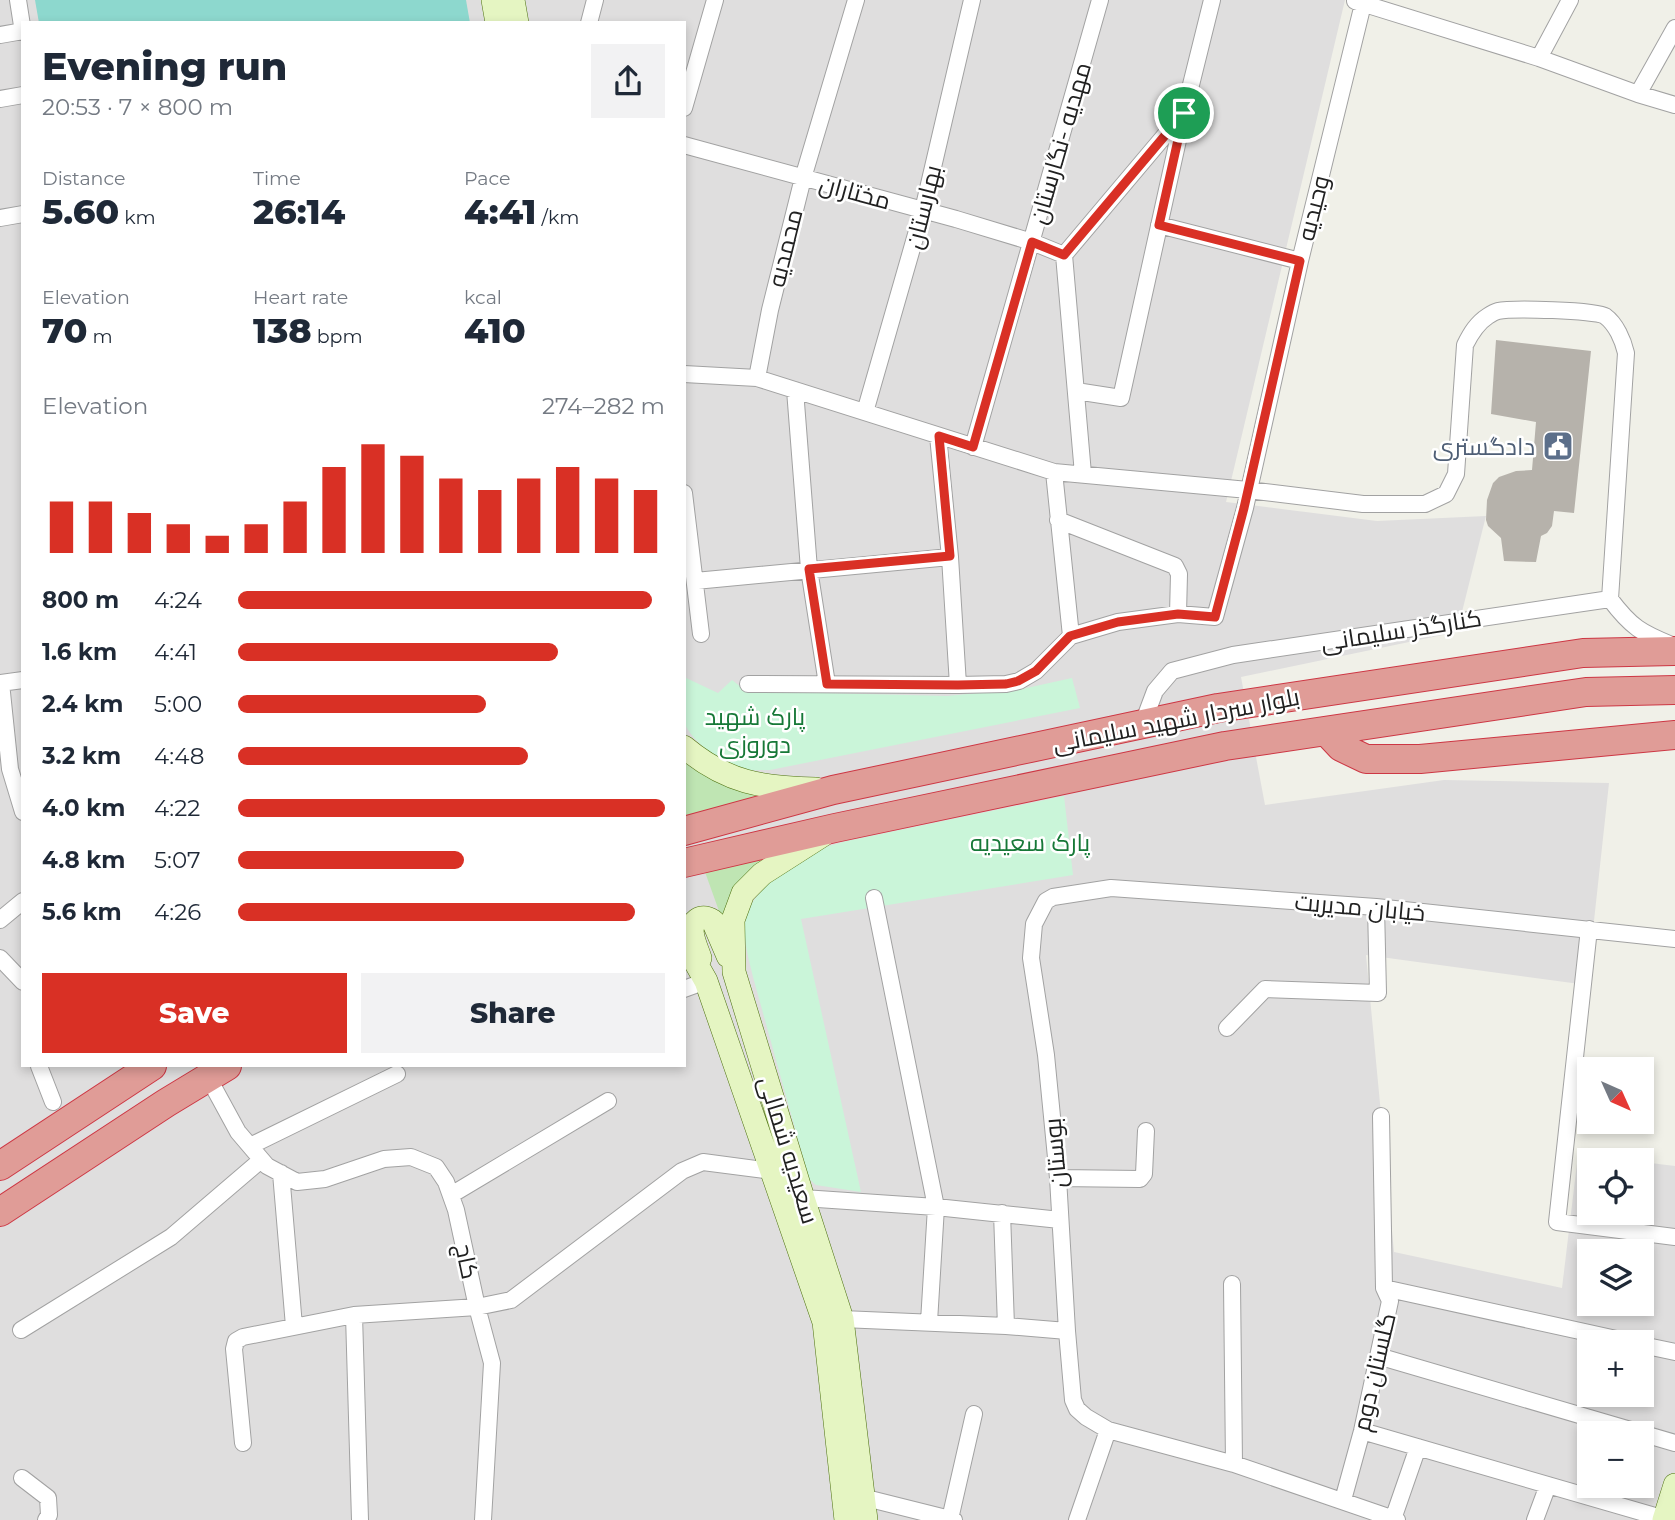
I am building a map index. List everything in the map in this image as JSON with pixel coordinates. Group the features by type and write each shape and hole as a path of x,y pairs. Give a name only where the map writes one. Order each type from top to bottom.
{"highway":[{"name":"بلوار سردار شهید سلیمانی","path":"686,830 834,789 1218,708 1583,653 1675,648"},
{"path":"1522,663 1515,676 1521,687 1541,699"},
{"path":"1443,674 1459,690 1451,713"},
{"name":"بلوار سردار شهید سلیمانی","path":"686,863 835,828 1225,746 1586,692 1675,690"},
{"path":"1326,731 1341,747 1366,759 1420,759 1675,735"},
{"path":"0,1166 150,1067"},
{"path":"0,1212 218,1072"}],"main road":[{"path":"493,0 497,21"},
{"path":"513,0 517,21"},
{"path":"686,749 708,766 734,778 763,786 834,789"},
{"name":"سعیدیه شمالی","path":"835,828 762,874 743,893 733,919 734,972 842,1319 851,1505"},
{"path":"706,981 692,930 695,922 702,918 710,919 716,925 734,972"},
{"name":"سعیدیه شمالی","path":"686,946 706,981 824,1322 851,1505 866,1520"},
{"path":"1665,1520 1675,1485"}],"street":[{"path":"18,0 21,21"},
{"path":"590,21 595,0"},
{"path":"686,100 715,0"},
{"name":"محمدیه","path":"757,378 803,177 856,0"},
{"name":"بهارستان","path":"864,412 923,210 972,0"},
{"name":"مهدیه -نگارستان","path":"973,447 1100,0"},
{"path":"1076,391 1121,398 1184,113 1212,0"},
{"path":"1539,58 1570,0"},
{"path":"1358,2 1539,58 1675,105"},
{"name":"وحیدیه","path":"1178,614 1215,617 1248,490 1358,2"},
{"path":"1638,94 1675,28"},
{"path":"0,35 21,31"},
{"path":"0,99 21,95"},
{"path":"1083,474 1064,255 1184,113"},
{"name":"مختاران","path":"686,146 923,210 1032,242 1064,255"},
{"path":"0,218 21,214"},
{"path":"1159,225 1300,261"},
{"path":"686,374 757,378 1054,472 1363,504 1425,504 1446,494 1456,474 1465,345 1473,330 1498,311 1603,314 1624,342 1626,353 1610,599 1635,627 1675,648"},
{"path":"795,390 809,569 827,684"},
{"path":"939,436 958,685"},
{"path":"1054,472 1070,636"},
{"path":"686,509 701,634"},
{"path":"748,684 1006,684 1036,671 1070,636 1118,622 1178,614 1179,574 1175,566 1058,520"},
{"path":"695,581 950,556"},
{"name":"کنارگذر سلیمانی","path":"1143,723 1155,691 1172,671 1233,655 1610,599"},
{"path":"21,680 1,683 5,770 21,807"},
{"name":"خیابان مدیریت","path":"1046,901 1053,897 1111,888 1376,907 1675,939"},
{"path":"874,898 936,1207 929,1322"},
{"name":"بوستان","path":"1046,901 1034,924 1031,957 1058,1178 1073,1400 1077,1409 1086,1417 1108,1430"},
{"path":"0,920 21,903"},
{"path":"1227,1028 1265,989 1378,993 1376,907"},
{"path":"1589,929 1557,1222 1675,1237"},
{"path":"0,958 21,980"},
{"path":"686,988 706,981"},
{"path":"39,1067 53,1102"},
{"path":"218,1072 238,1132 267,1166 281,1173 294,1326"},
{"path":"250,1146 397,1074"},
{"path":"451,1195 608,1101"},
{"name":"گلستان دوم","path":"1343,1500 1362,1431 1390,1301 1384,1287 1381,1116"},
{"path":"1058,1178 1140,1179 1144,1174 1146,1131"},
{"name":"کاج","path":"281,1173 297,1182 325,1179 384,1159 411,1157 436,1167 446,1182 456,1210 492,1363 483,1520"},
{"path":"21,1330 171,1237 261,1160"},
{"path":"243,1443 234,1349 236,1342 243,1337 354,1315 477,1307 511,1300 682,1171 703,1162 772,1171"},
{"path":"803,1198 936,1207 1060,1220"},
{"path":"1002,1213 1006,1326"},
{"path":"1232,1284 1234,1464"},
{"path":"1384,1287 1577,1330"},
{"path":"354,1315 360,1520"},
{"path":"842,1319 1067,1331"},
{"path":"1654,1348 1675,1352"},
{"path":"1378,1356 1675,1443"},
{"path":"851,1505 952,1520 975,1414"},
{"path":"1077,1520 1108,1430 1234,1464 1395,1519 1418,1447"},
{"path":"1362,1431 1665,1520"},
{"path":"22,1478 48,1498 49,1515 46,1520"},
{"path":"1535,1520 1548,1485"}],"shaded area":[{"path":"0,0 1345,0 1226,502 1377,521 1486,516 1457,632 1241,677 1265,805 1444,780 1609,783 1587,985 1366,955 1394,1252 1562,1288 1577,1163 1577,1225 1654,1225 1654,1163 1675,1166 1675,1520 0,1520"},
{"path":"35,0 466,0 470,21 39,21"}],"green space":[{"name":"پارک شهید دوروزی","path":"686,678 718,693 732,680 746,691 947,696 1022,689 1072,678 1080,708 770,770 734,767 700,743 687,728"},
{"path":"686,763 716,780 774,794 686,819"},
{"name":"پارک سعیدیه","path":"1064,796 1073,875 801,919 861,1192 816,1185 809,1179 748,957 745,923 754,900 783,871 828,846"},
{"path":"781,852 730,897 723,917 724,925 705,872"}],"building":[{"name":"دادگستری","path":"1496,340 1591,351 1574,513 1554,511 1552,526 1541,536 1536,562 1504,561 1501,538 1488,526 1486,520 1487,500 1493,483 1499,477 1516,471 1532,470 1536,422 1491,414"}],"place":[{"name":"دادگستری","path":"1558,446"}],"route":[{"path":"1184,113 1159,225 1300,261 1244,508 1215,617 1178,614 1118,622 1070,636 1036,671 1006,684 827,684 809,569 950,556 939,436 973,447 1032,242 1064,255 1184,113"}]}
